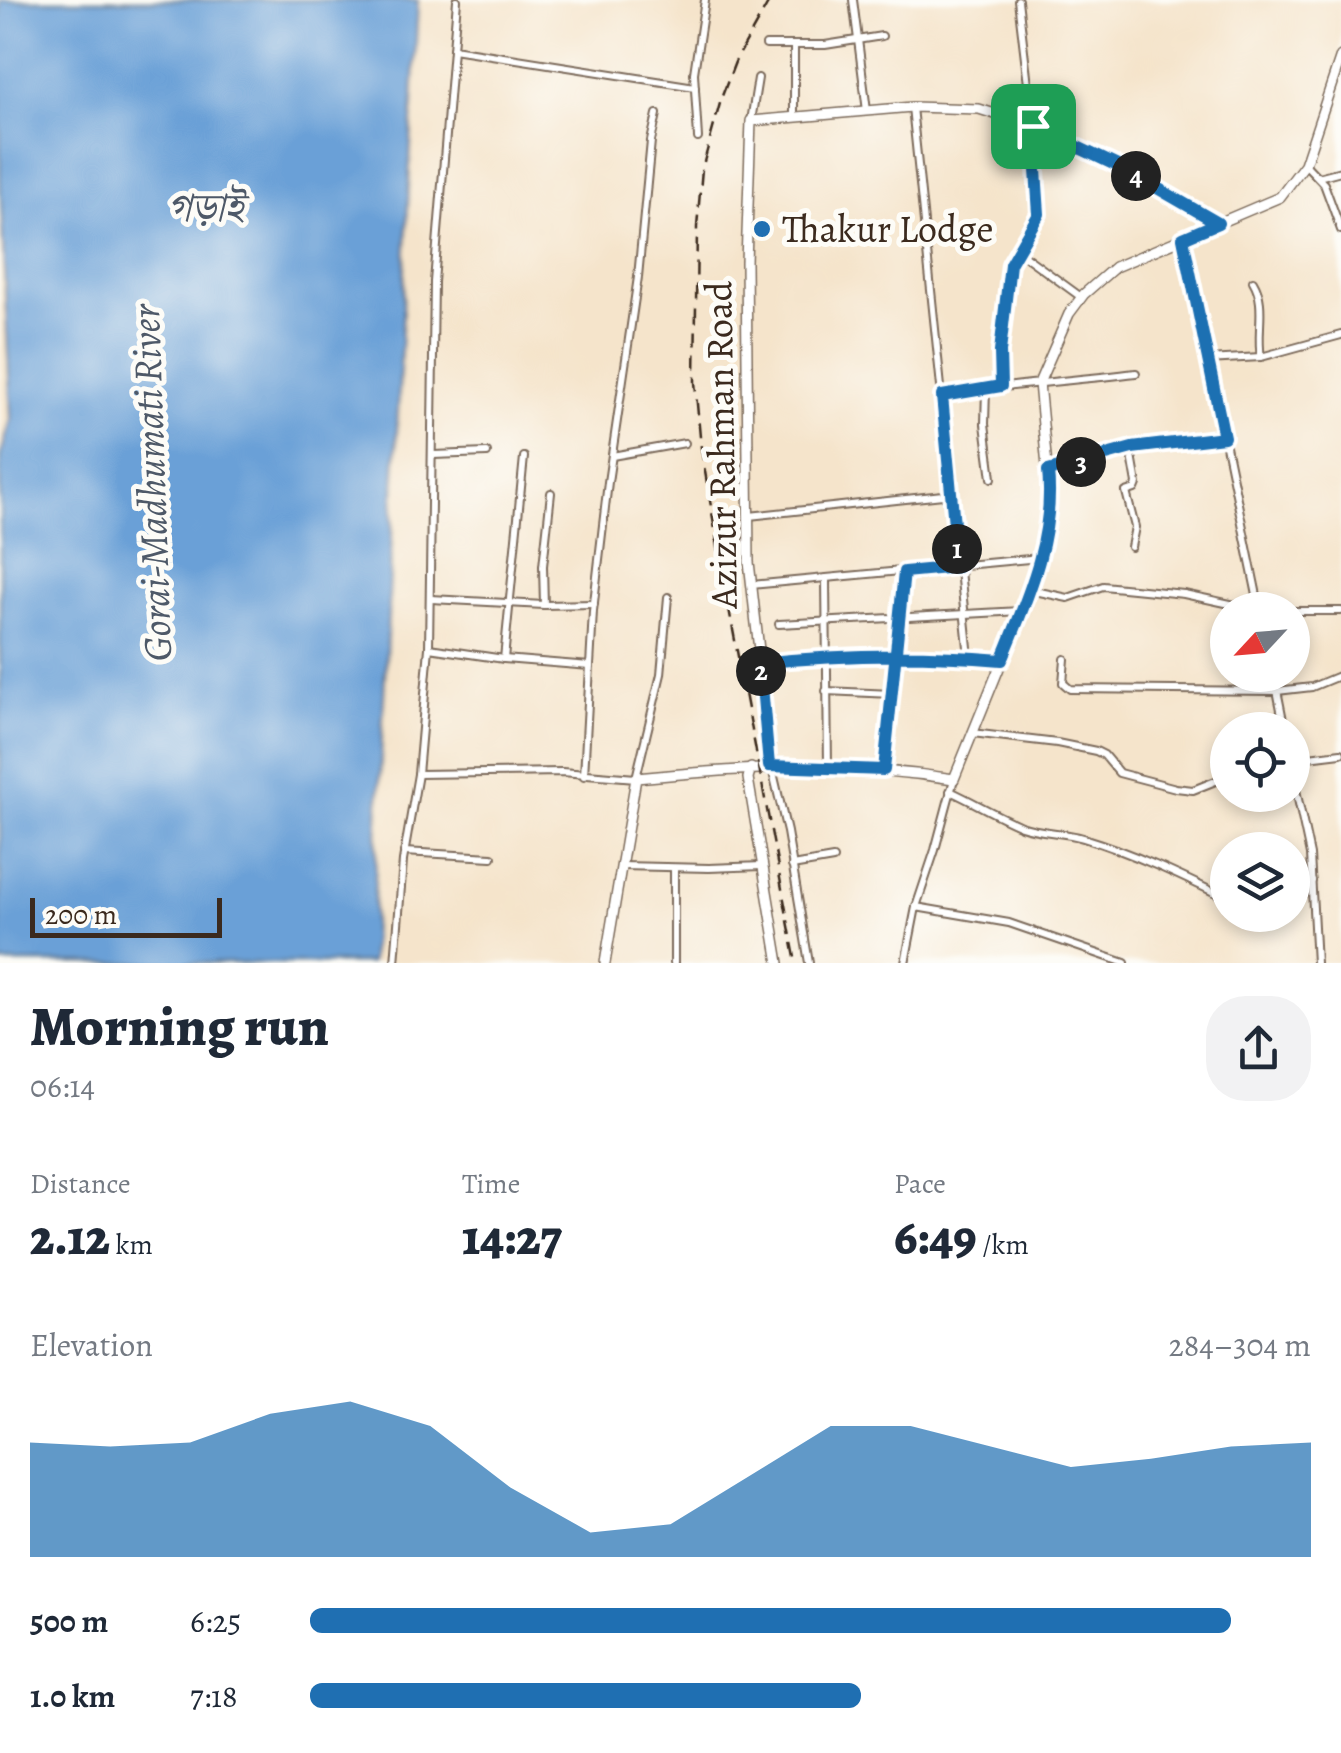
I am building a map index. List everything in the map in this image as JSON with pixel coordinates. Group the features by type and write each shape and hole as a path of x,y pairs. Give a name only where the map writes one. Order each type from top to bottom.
{"street":[{"path":"395,963 429,648 434,282 457,0"},
{"path":"698,138 695,87 705,0"},
{"path":"853,0 868,111"},
{"path":"1001,386 1010,264 1039,214 1018,0"},
{"path":"766,45 794,47 882,36"},
{"path":"794,47 794,118"},
{"path":"453,49 695,87"},
{"path":"906,963 916,907 954,779 1041,558 1050,488 1039,383 1069,314 1115,266 1280,197 1305,164 1341,56"},
{"path":"758,78 751,121 912,107 979,108 1033,126 1126,170 1218,223"},
{"path":"912,107 968,657"},
{"path":"584,776 594,604 638,277 650,141 657,114"},
{"name":"Azizur Rahman Road","path":"751,121 746,281 748,516 751,585 770,766"},
{"path":"1305,164 1318,176 1341,230"},
{"path":"1318,176 1341,170"},
{"path":"1183,238 1255,592"},
{"path":"1018,251 1081,298"},
{"path":"1253,280 1261,302 1260,357"},
{"path":"1207,360 1260,357 1341,334"},
{"path":"942,396 1136,373"},
{"path":"986,388 992,478"},
{"path":"1048,471 1131,450 1224,437"},
{"path":"612,456 685,443"},
{"path":"1131,450 1137,484 1126,492 1135,526 1131,547"},
{"path":"433,455 487,453"},
{"path":"504,660 524,457"},
{"path":"544,605 543,566 551,493"},
{"path":"748,516 952,494"},
{"path":"751,585 1041,558"},
{"path":"884,770 904,572"},
{"path":"826,579 828,767"},
{"path":"1030,590 1068,598 1103,586 1210,600"},
{"path":"605,963 636,778 661,674 668,597"},
{"path":"431,599 594,604"},
{"path":"779,624 1022,611"},
{"path":"1310,612 1341,611"},
{"path":"429,648 504,660 590,666"},
{"path":"760,663 826,655 1002,660"},
{"path":"1065,659 1063,683 1070,689 1210,690"},
{"path":"1310,687 1341,676"},
{"path":"826,691 892,694"},
{"path":"972,733 1096,751 1119,773 1176,788 1193,790 1210,783"},
{"path":"1310,757 1341,753"},
{"path":"418,774 562,772 636,778 770,766 884,770 954,779"},
{"path":"770,766 809,963"},
{"path":"752,768 748,778 779,963"},
{"path":"950,791 1018,824 1118,850 1210,889"},
{"path":"1301,812 1310,855 1316,963"},
{"path":"404,852 492,857"},
{"path":"792,866 833,859"},
{"path":"621,866 762,866"},
{"path":"674,868 674,963"},
{"path":"916,907 1009,923 1126,963"}],"water":[{"name":"গড়াই","path":"0,0 418,0 371,963 0,963 0,457 11,419 0,182"}],"railway":[{"path":"770,0 735,62 702,169 697,227 695,382 701,448 723,577 796,963"}],"place":[{"name":"Thakur Lodge","path":"762,229"}],"route":[{"path":"1033,126 1039,214 1010,264 1000,352 1001,386 942,396 958,567 904,572 896,656 884,770 769,766 760,663 826,655 896,656 968,657 1002,660 1038,572 1048,512 1048,471 1132,448 1224,437 1183,238 1218,223 1126,170 1033,126"}],"water label":[{"name":"Gorai-Madhumati River","path":"151,483"}]}
